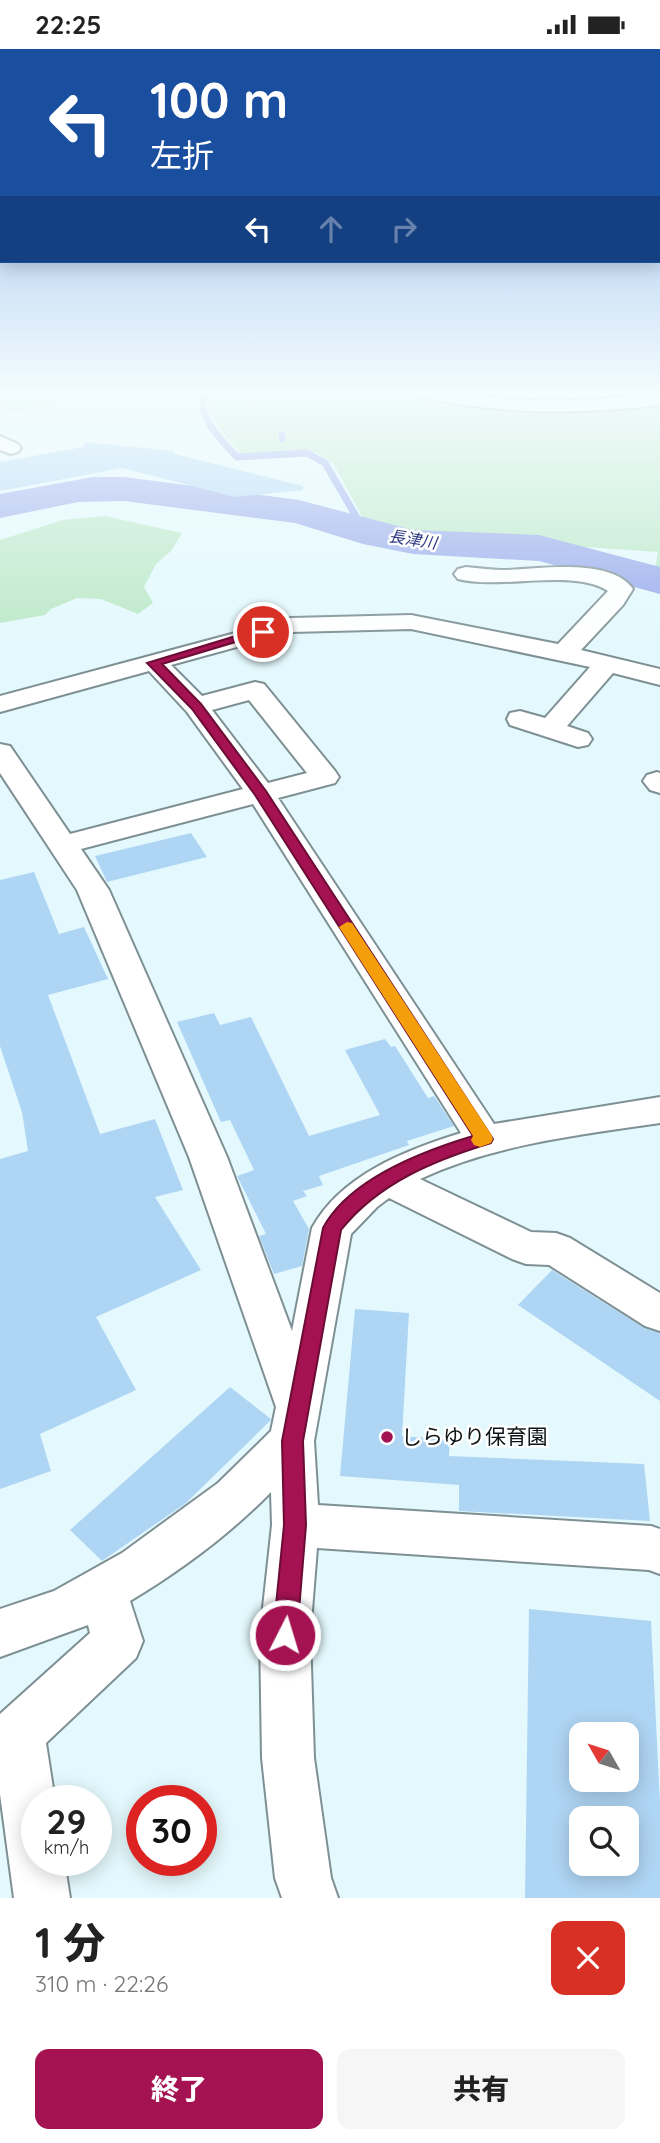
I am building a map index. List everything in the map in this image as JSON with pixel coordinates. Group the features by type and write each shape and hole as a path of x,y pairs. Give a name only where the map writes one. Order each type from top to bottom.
{"street":[{"path":"466,574 493,577 572,574 608,581 621,589 615,600 564,653"},
{"path":"0,704 290,625 411,622 564,653 660,677"},
{"path":"153,663 196,706 270,807 484,1139"},
{"path":"550,730 608,663"},
{"path":"63,845 270,807 326,777 255,690 196,706"},
{"path":"520,719 578,739"},
{"path":"0,752 93,890 208,1157 295,1424"},
{"path":"310,1898 301,1864 288,1758 285,1635 295,1525 295,1424 332,1228 348,1207 385,1179 453,1148 484,1139 660,1110"},
{"path":"385,1179 526,1248 556,1249 660,1314"},
{"path":"0,1633 66,1611 139,1569 234,1499 295,1424"},
{"path":"295,1525 650,1548 660,1552"},
{"path":"42,1898 18,1733 118,1641 102,1591"}],"green space":[{"path":"341,477 660,477 660,580 653,577 658,552 396,534 364,520"},
{"path":"105,516 182,533 171,551 156,564 144,587 153,603 138,614 101,599 77,598 51,609 45,615 0,623 0,540 63,520"}],"building":[{"path":"0,477 73,477 0,491"},
{"path":"158,477 268,477 303,486 303,490 235,497"},
{"path":"191,833 207,857 107,882 95,856"},
{"path":"34,872 59,934 84,927 108,979 48,995 100,1134 155,1119 183,1190 155,1197 201,1270 96,1317 136,1390 40,1434 51,1471 0,1489 0,1159 28,1151 22,1112 0,1046 0,880"},
{"path":"214,1013 220,1025 251,1017 309,1136 380,1115 345,1050 385,1039 391,1047 395,1046 428,1098 434,1096 454,1126 407,1141 409,1145 319,1176 323,1185 303,1191 307,1196 293,1201 309,1229 302,1266 274,1274 259,1236 266,1234 237,1176 254,1170 230,1120 221,1122 177,1022"},
{"path":"552,1270 644,1328 660,1333 660,1401 518,1305"},
{"path":"355,1309 409,1313 402,1436 450,1440 449,1456 644,1464 650,1521 459,1511 459,1485 340,1476"},
{"path":"230,1387 271,1419 270,1421 186,1503 102,1561 70,1530"},
{"path":"529,1609 651,1621 660,1803 660,1898 525,1898"}],"waterway":[{"path":"333,477 364,530"},
{"name":"長津川","path":"0,506 78,491 124,489 299,512 378,535 413,542 539,548 618,567 660,581"}],"slow traffic":[{"path":"347,927 484,1139 480,1140"}],"place":[{"name":"しらゆり保育園","path":"387,1437"}],"route":[{"path":"263,632 153,663 196,706 261,794 484,1139 453,1148 385,1179 348,1207 332,1228 292,1441 295,1525 285,1635"}]}
